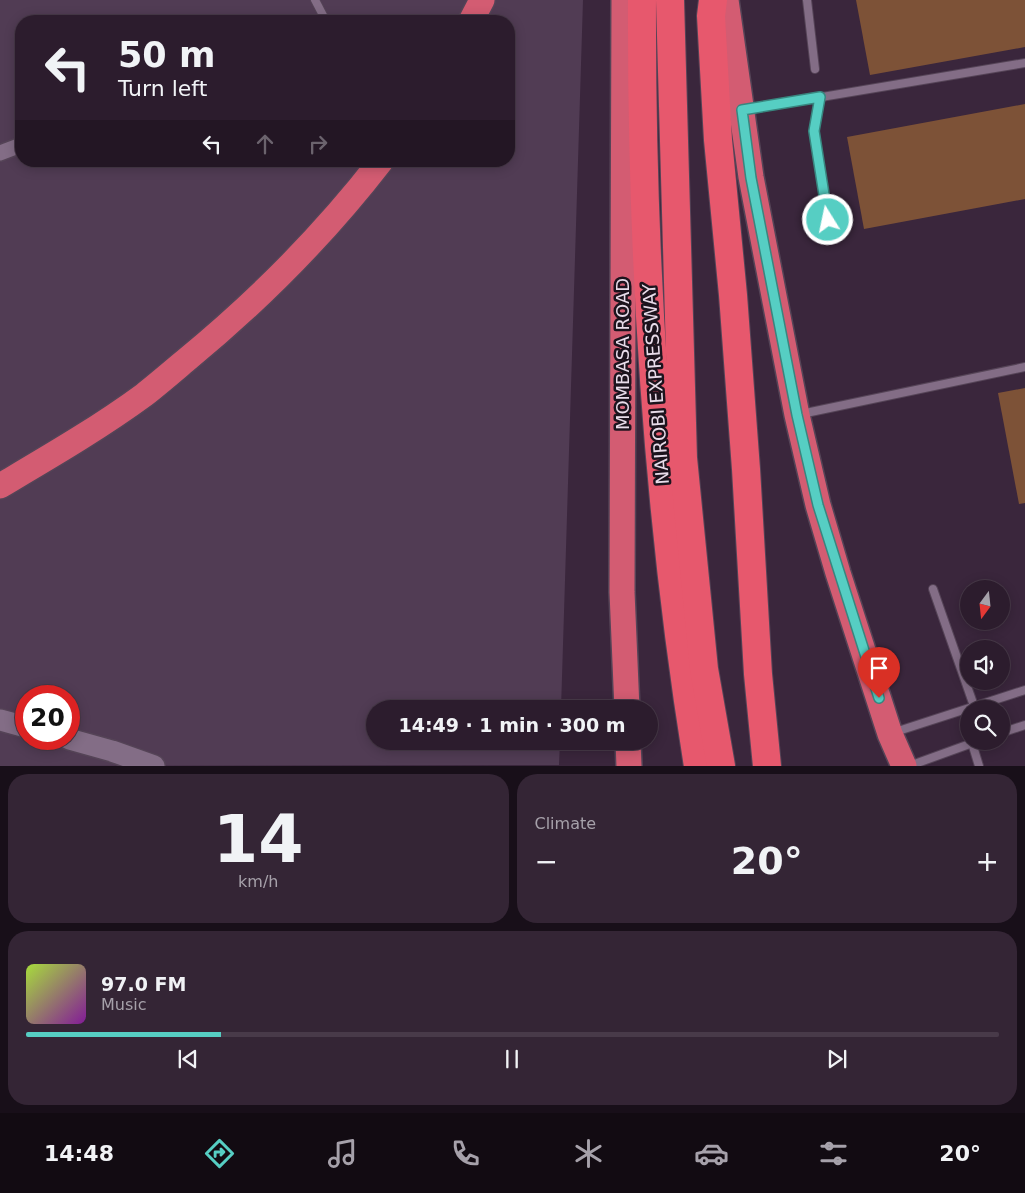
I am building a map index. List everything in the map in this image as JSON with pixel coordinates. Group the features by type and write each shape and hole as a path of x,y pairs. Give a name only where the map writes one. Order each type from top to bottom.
{"highway":[{"path":"474,15 482,0"},
{"name":"MOMBASA ROAD","path":"624,0 622,592 627,700"},
{"name":"NAIROBI EXPRESSWAY","path":"642,0 642,104 648,303 663,483 682,665 698,766"},
{"name":"NAIROBI EXPRESSWAY","path":"670,0 682,458 704,669 721,766"},
{"path":"713,0 711,16 718,140 734,295 758,674 767,766"},
{"path":"726,0 751,178 797,415 821,514 890,734 904,766"},
{"path":"0,486 68,445 144,395 205,344 266,291 348,204 376,167"},
{"path":"628,750 629,766"}],"main road":[{"path":"0,720 15,724"},
{"path":"80,742 112,750 154,766"}],"street":[{"path":"0,153 15,147"}],"lane":[{"path":"315,0 323,15"},
{"path":"807,0 815,69"},
{"path":"742,110 1025,63"},
{"path":"820,97 814,131 828,220"},
{"path":"797,415 1025,367"},
{"path":"933,589 972,700"},
{"path":"993,700 1025,690"},
{"path":"890,734 960,711"},
{"path":"1010,730 1025,725"},
{"path":"909,766 960,747"},
{"path":"976,750 979,766"}],"shaded area":[{"path":"0,0 583,0 561,700 366,700 366,750 560,750 559,765 0,766"}],"building":[{"path":"856,0 1025,0 1025,47 870,75"},
{"path":"1025,104 1025,199 864,229 847,137"},
{"path":"1025,388 1025,503 1019,504 998,393"}],"route":[{"path":"828,220 814,131 820,97 742,110 751,178 797,415 818,505 879,698"}]}
